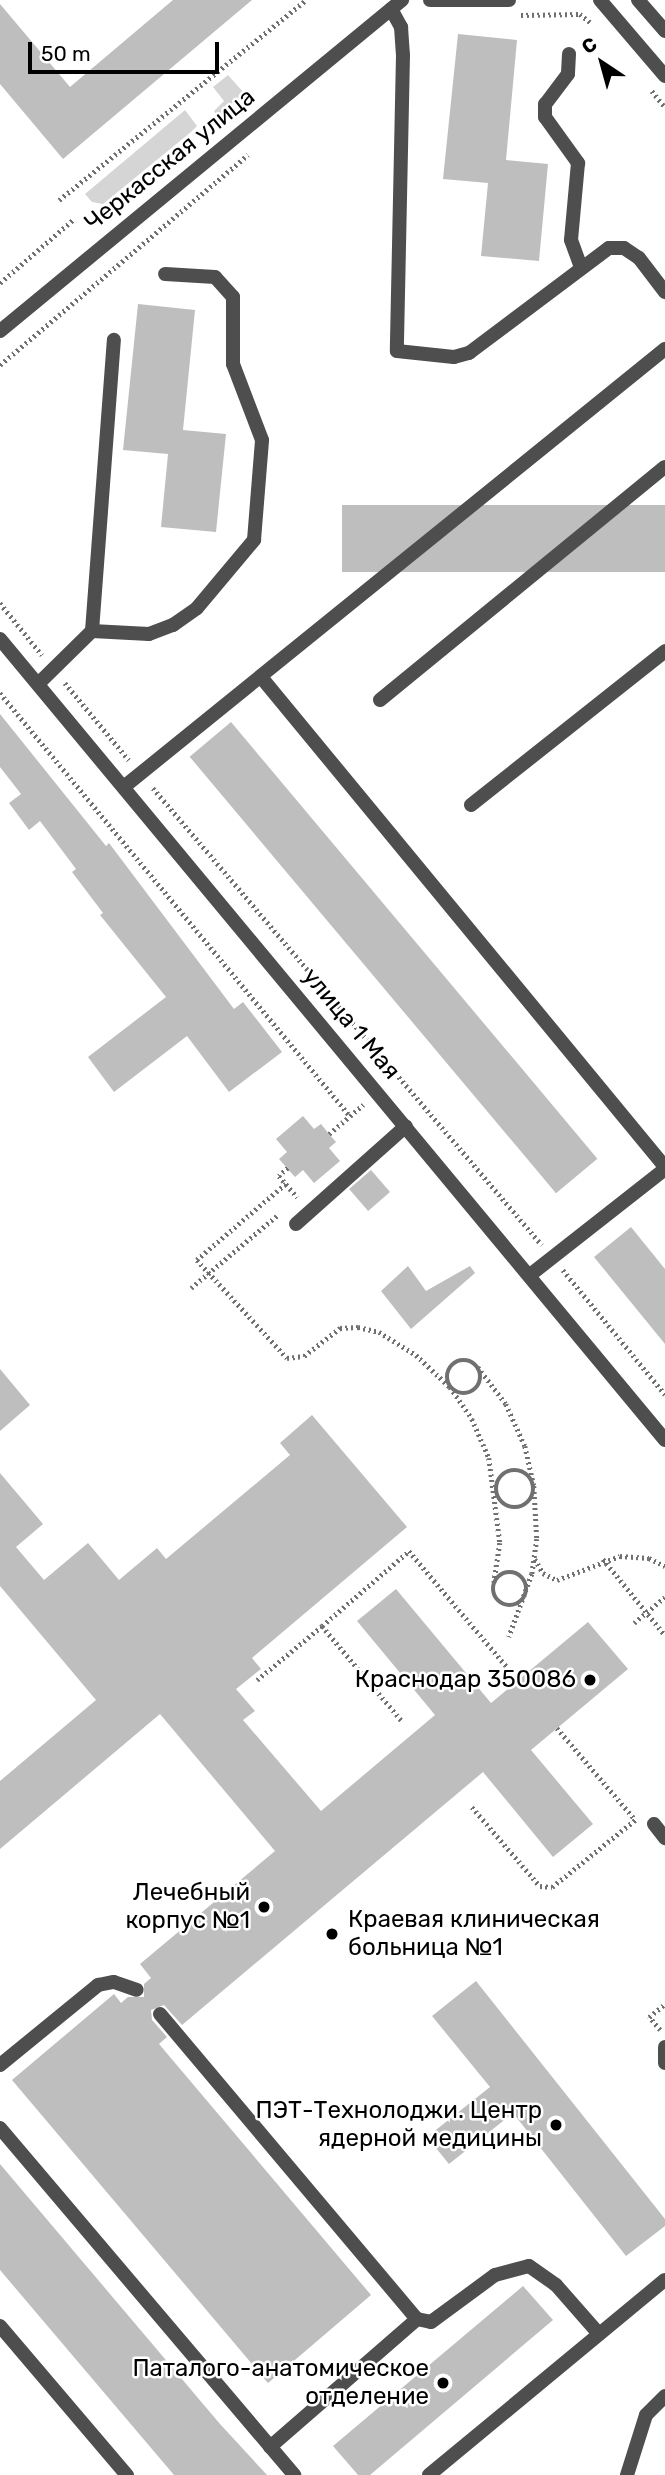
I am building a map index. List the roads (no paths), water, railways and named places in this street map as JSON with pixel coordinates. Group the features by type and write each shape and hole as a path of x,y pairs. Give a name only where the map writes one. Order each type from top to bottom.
{"street":[{"path":"430,0 509,0"},
{"path":"600,0 665,76"},
{"path":"638,0 665,31"},
{"path":"396,5 403,55 397,351 454,357 469,353 609,248 624,248 639,258 665,292"},
{"name":"Черкасская улица","path":"0,331 396,5"},
{"path":"569,54 568,74 545,104 545,117 578,163 571,240 581,268"},
{"path":"92,631 149,634 173,625 197,608 254,540 262,440 233,364 233,297 215,277 165,274"},
{"path":"38,684 92,631 114,340"},
{"path":"125,786 665,349"},
{"path":"380,700 665,467"},
{"name":"улица 1 Мая","path":"0,639 125,786 665,1440"},
{"path":"471,805 665,650"},
{"path":"261,677 665,1168 530,1275"},
{"path":"296,1224 406,1126"},
{"path":"647,1824 665,1838"},
{"path":"0,2065 99,1985 114,1982 137,1990"},
{"path":"160,2014 417,2319 431,2322 495,2276 529,2266 556,2285 599,2334"},
{"path":"665,2048 665,2063"},
{"path":"0,2128 295,2475"},
{"path":"429,2475 665,2280"},
{"path":"270,2447 417,2319"},
{"path":"0,2326 127,2475"},
{"path":"628,2475 646,2415 665,2396"}],"place":[{"name":"Краснодар 350086","path":"590,1680"},
{"name":"Лечебный корпус №1","path":"264,1907"},
{"name":"Краевая клиническая больница №1","path":"332,1934"},
{"name":"ПЭТ-Технолоджи. Центр ядерной медицины","path":"556,2125"},
{"name":"Паталого-анатомическое отделение","path":"443,2383"}]}
